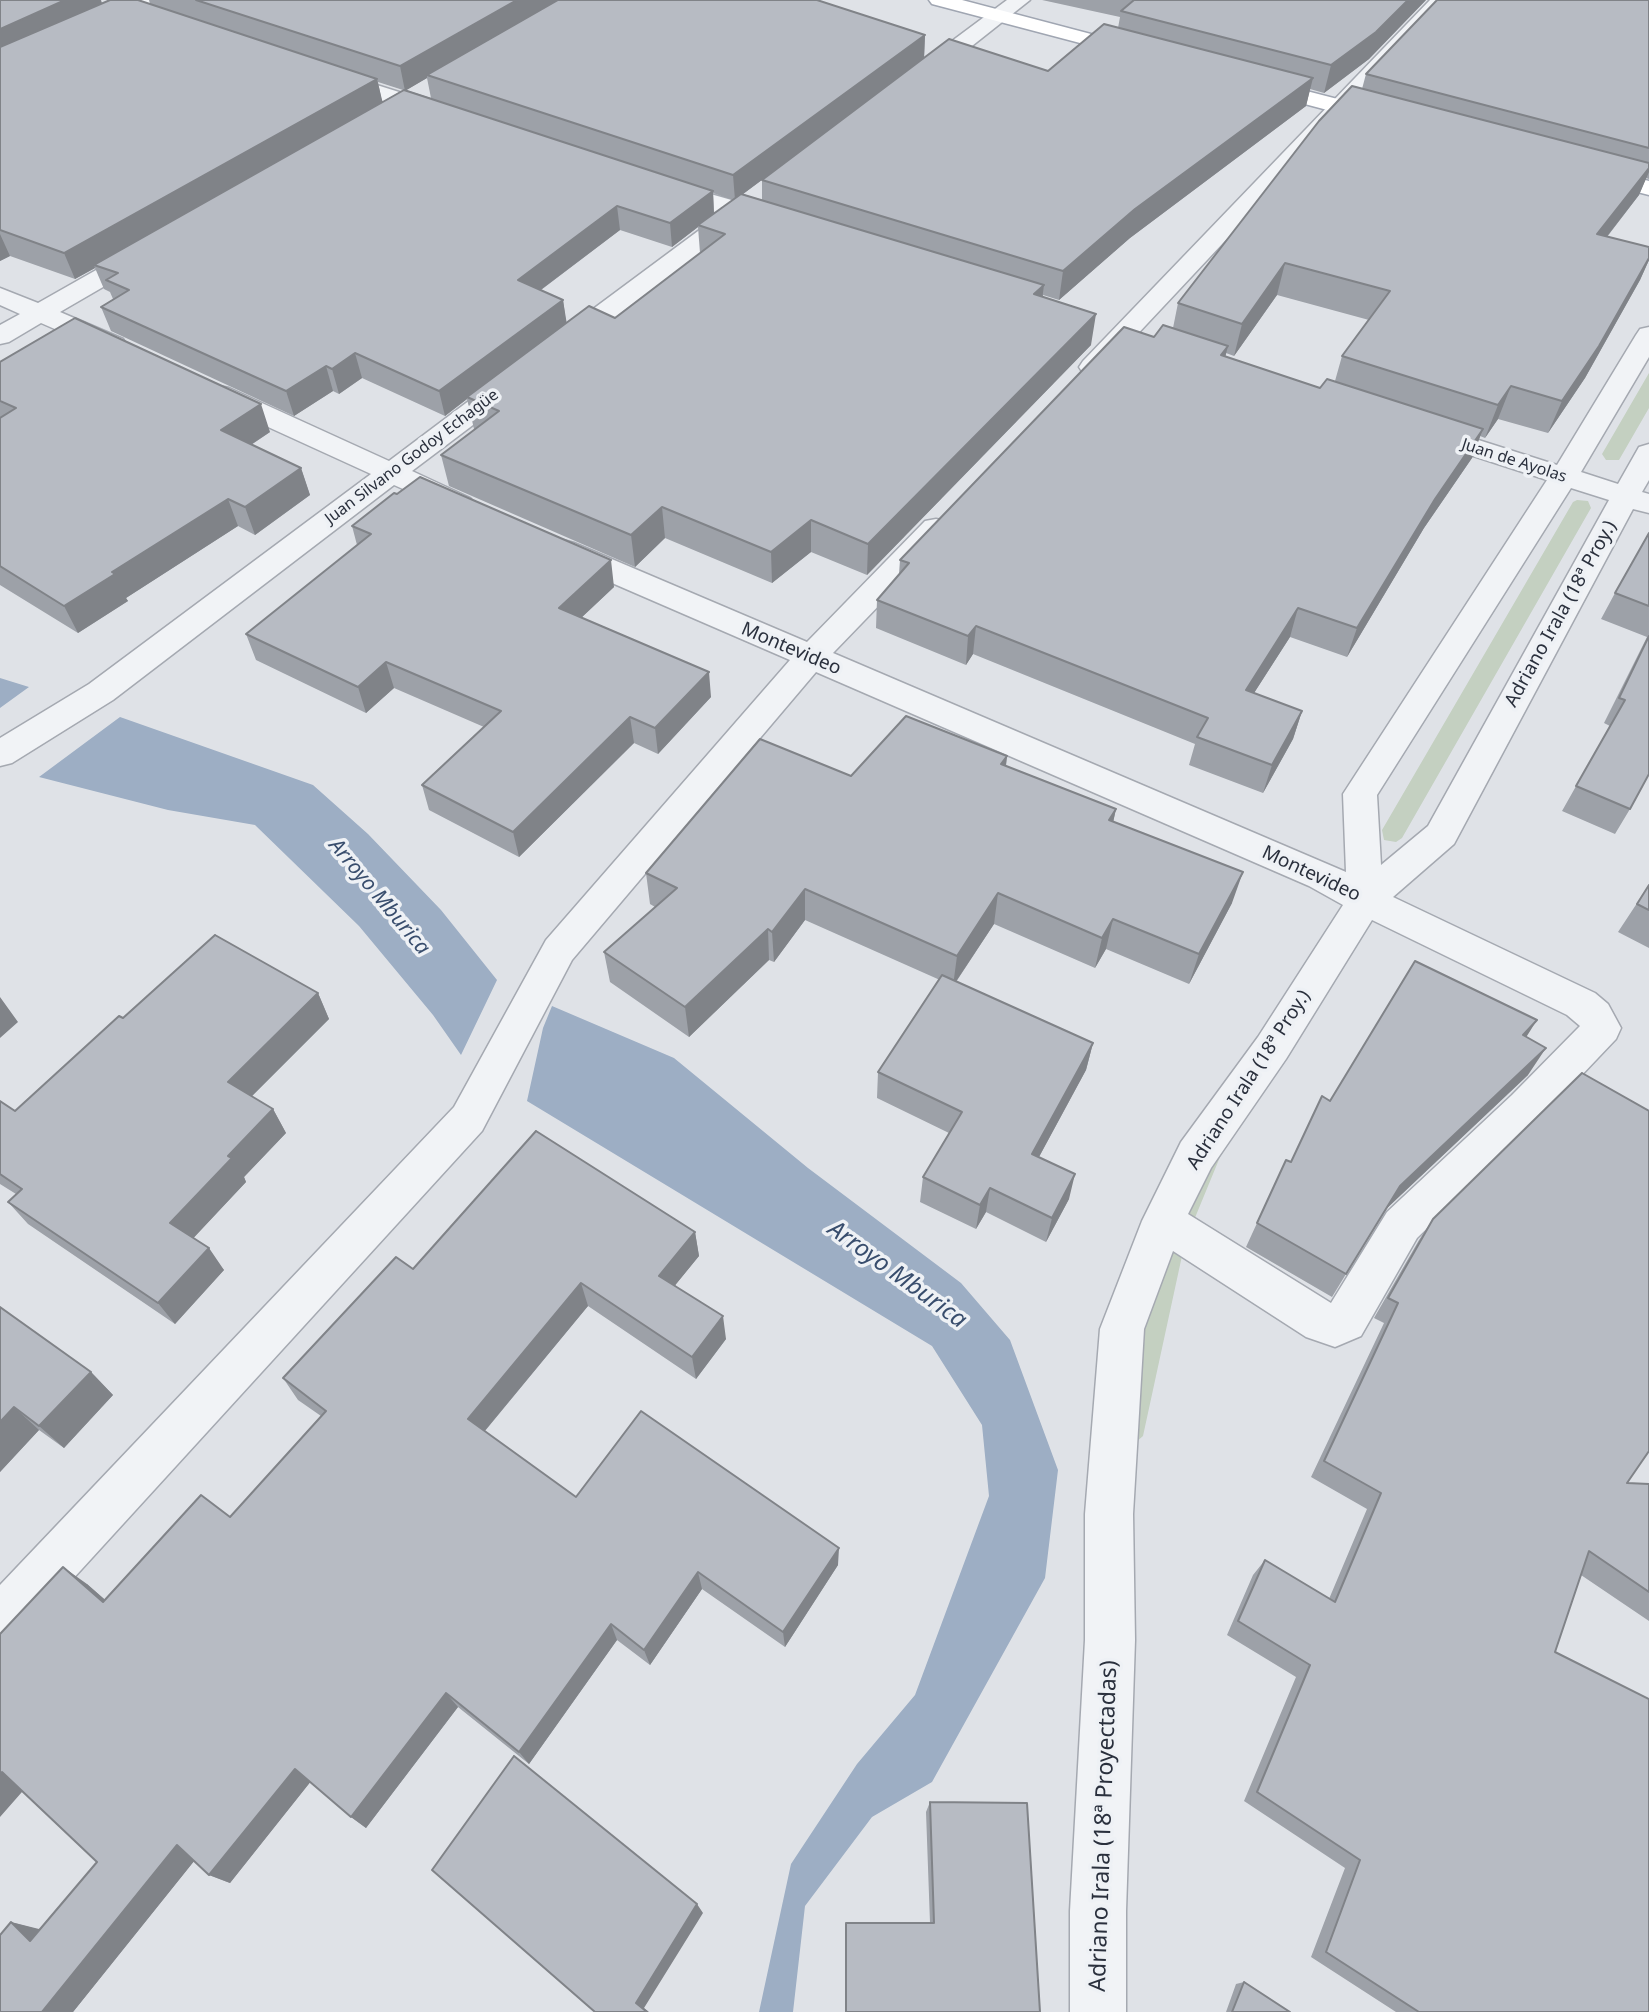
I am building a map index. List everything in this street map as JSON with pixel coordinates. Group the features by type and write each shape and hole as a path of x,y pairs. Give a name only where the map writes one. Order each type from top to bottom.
{"main road":[{"path":"939,0 1156,58"},
{"path":"1235,78 1407,124"},
{"path":"1568,167 1649,188"}],"street":[{"path":"102,0 144,9"},
{"path":"901,89 1020,0"},
{"path":"1078,381 1441,0"},
{"path":"0,69 144,9"},
{"path":"301,66 460,119"},
{"path":"383,115 430,88"},
{"path":"645,181 792,229"},
{"name":"Juan Silvano Godoy Echagüe","path":"10,747 101,692 760,196"},
{"path":"0,336 160,244"},
{"path":"0,296 42,312 142,358"},
{"path":"1365,900 1360,794 1564,477 1649,335"},
{"path":"191,381 492,519"},
{"name":"Juan de Ayolas","path":"1404,424 1637,500"},
{"name":"Adriano Irala (18ª Proy.)","path":"1110,1640 1109,1514 1122,1329 1163,1221 1196,1155 1272,1048 1365,900 1441,835 1637,500 1649,453"},
{"path":"0,1620 468,1119 559,950 810,658 954,510"},
{"name":"Montevideo","path":"530,535 810,658 1322,876 1365,900 1581,1004 1594,1015 1602,1028 1526,1107 1402,1225 1345,1321 1335,1326 1322,1322 1163,1221"},
{"name":"Adriano Irala (18ª Proyectadas)","path":"1098,2012 1098,1912 1110,1640"}],"green space":[{"path":"1649,373 1649,408 1619,460 1606,460 1602,454"},
{"path":"1588,501 1591,508 1402,838 1396,842 1384,840 1382,830 1573,502"},
{"path":"1267,1075 1220,1157 1185,1242 1143,1436 1135,1443 1138,1328 1158,1232"}],"water":[{"path":"0,678 29,687 0,708"},
{"name":"Arroyo Mburica","path":"120,717 313,785 368,834 441,910 497,980 461,1055 433,1015 359,926 255,825 168,810 39,777"},
{"name":"Arroyo Mburica","path":"552,1006 674,1058 808,1168 961,1283 1010,1340 1058,1470 1045,1578 932,1782 872,1817 805,1906 793,2012 759,2012 791,1864 857,1764 915,1695 989,1496 982,1425 932,1346 527,1101 543,1028"}],"building":[{"path":"0,0 65,0 0,29"},
{"path":"110,0 138,0 377,79 64,253 0,230 0,47"},
{"path":"196,0 517,0 400,66"},
{"path":"558,0 817,0 925,35 733,175 427,75"},
{"path":"1134,0 1408,0 1376,32 1331,65 1121,11"},
{"path":"1437,0 1649,0 1649,148 1366,74"},
{"path":"1104,24 1313,78 1135,209 1063,271 762,180 949,39 1048,71"},
{"path":"1352,86 1649,163 1649,168 1597,234 1649,247 1649,258 1599,346 1562,401 1511,386 1498,405 1342,356 1390,291 1285,263 1242,324 1178,303 1319,121"},
{"path":"404,90 713,191 670,223 617,206 518,280 563,300 439,391 355,353 332,369 326,366 286,391 101,307 129,290 106,280 118,273 94,265"},
{"path":"741,194 1044,285 1034,294 1096,314 868,544 811,520 771,552 662,507 631,535 441,455 499,411 467,397 589,306 615,318 725,234 698,225"},
{"path":"75,318 261,404 221,430 301,468 245,507 228,499 112,572 115,574 64,606 0,566 0,418 16,408 0,401 0,362"},
{"path":"1163,325 1228,346 1221,355 1320,388 1327,379 1483,429 1435,499 1357,628 1298,608 1246,690 1302,711 1272,765 1197,737 1208,718 976,626 968,636 877,600 909,563 900,560 1124,327 1154,337"},
{"path":"420,477 611,560 559,608 709,672 655,728 630,717 513,832 422,785 501,711 386,662 358,687 246,634 371,534 352,526 394,493 397,494"},
{"path":"1649,533 1649,606 1615,593"},
{"path":"1649,636 1649,774 1630,809 1576,786 1625,700 1619,698"},
{"path":"906,716 1007,756 1001,764 1116,809 1109,820 1243,872 1199,954 1113,919 1102,938 998,893 957,956 805,889 772,932 768,929 685,1007 604,952 677,888 646,873 760,739 851,776"},
{"path":"1649,885 1649,910 1637,904"},
{"path":"215,935 318,993 228,1082 273,1109 228,1156 232,1158 170,1223 209,1248 158,1303 8,1202 22,1189 0,1174 0,1101 15,1111 119,1016 123,1018"},
{"path":"1415,961 1537,1020 1523,1035 1546,1048 1400,1186 1346,1274 1257,1223 1286,1160 1291,1162 1322,1096 1330,1101"},
{"path":"942,975 1093,1043 1032,1154 1075,1174 1052,1218 990,1188 980,1205 923,1177 962,1112 878,1072"},
{"path":"1582,1073 1649,1111 1649,1451 1627,1483 1649,1484 1649,1592 1589,1551 1555,1652 1649,1699 1649,2012 1419,2012 1326,1952 1360,1860 1257,1792 1310,1665 1238,1621 1265,1560 1335,1602 1381,1493 1324,1461 1398,1303 1388,1298 1433,1219"},
{"path":"536,1131 695,1232 659,1276 723,1316 692,1357 581,1283 468,1419 576,1497 641,1411 839,1548 783,1632 698,1572 644,1650 611,1624 519,1752 446,1693 351,1817 295,1769 209,1875 177,1845 42,2012 0,2012 0,1935 11,1922 30,1941 97,1862 2,1772 0,1775 0,1634 63,1567 103,1602 201,1495 230,1517 326,1411 283,1378 396,1257 413,1269"},
{"path":"0,1307 91,1372 39,1426 14,1407 0,1422"},
{"path":"514,1756 697,1904 636,2003 647,2012 595,2012 432,1870"},
{"path":"930,1802 1027,1803 1040,2012 846,2012 846,1923 934,1923"},
{"path":"1244,1982 1290,2012 1232,2012"}]}
